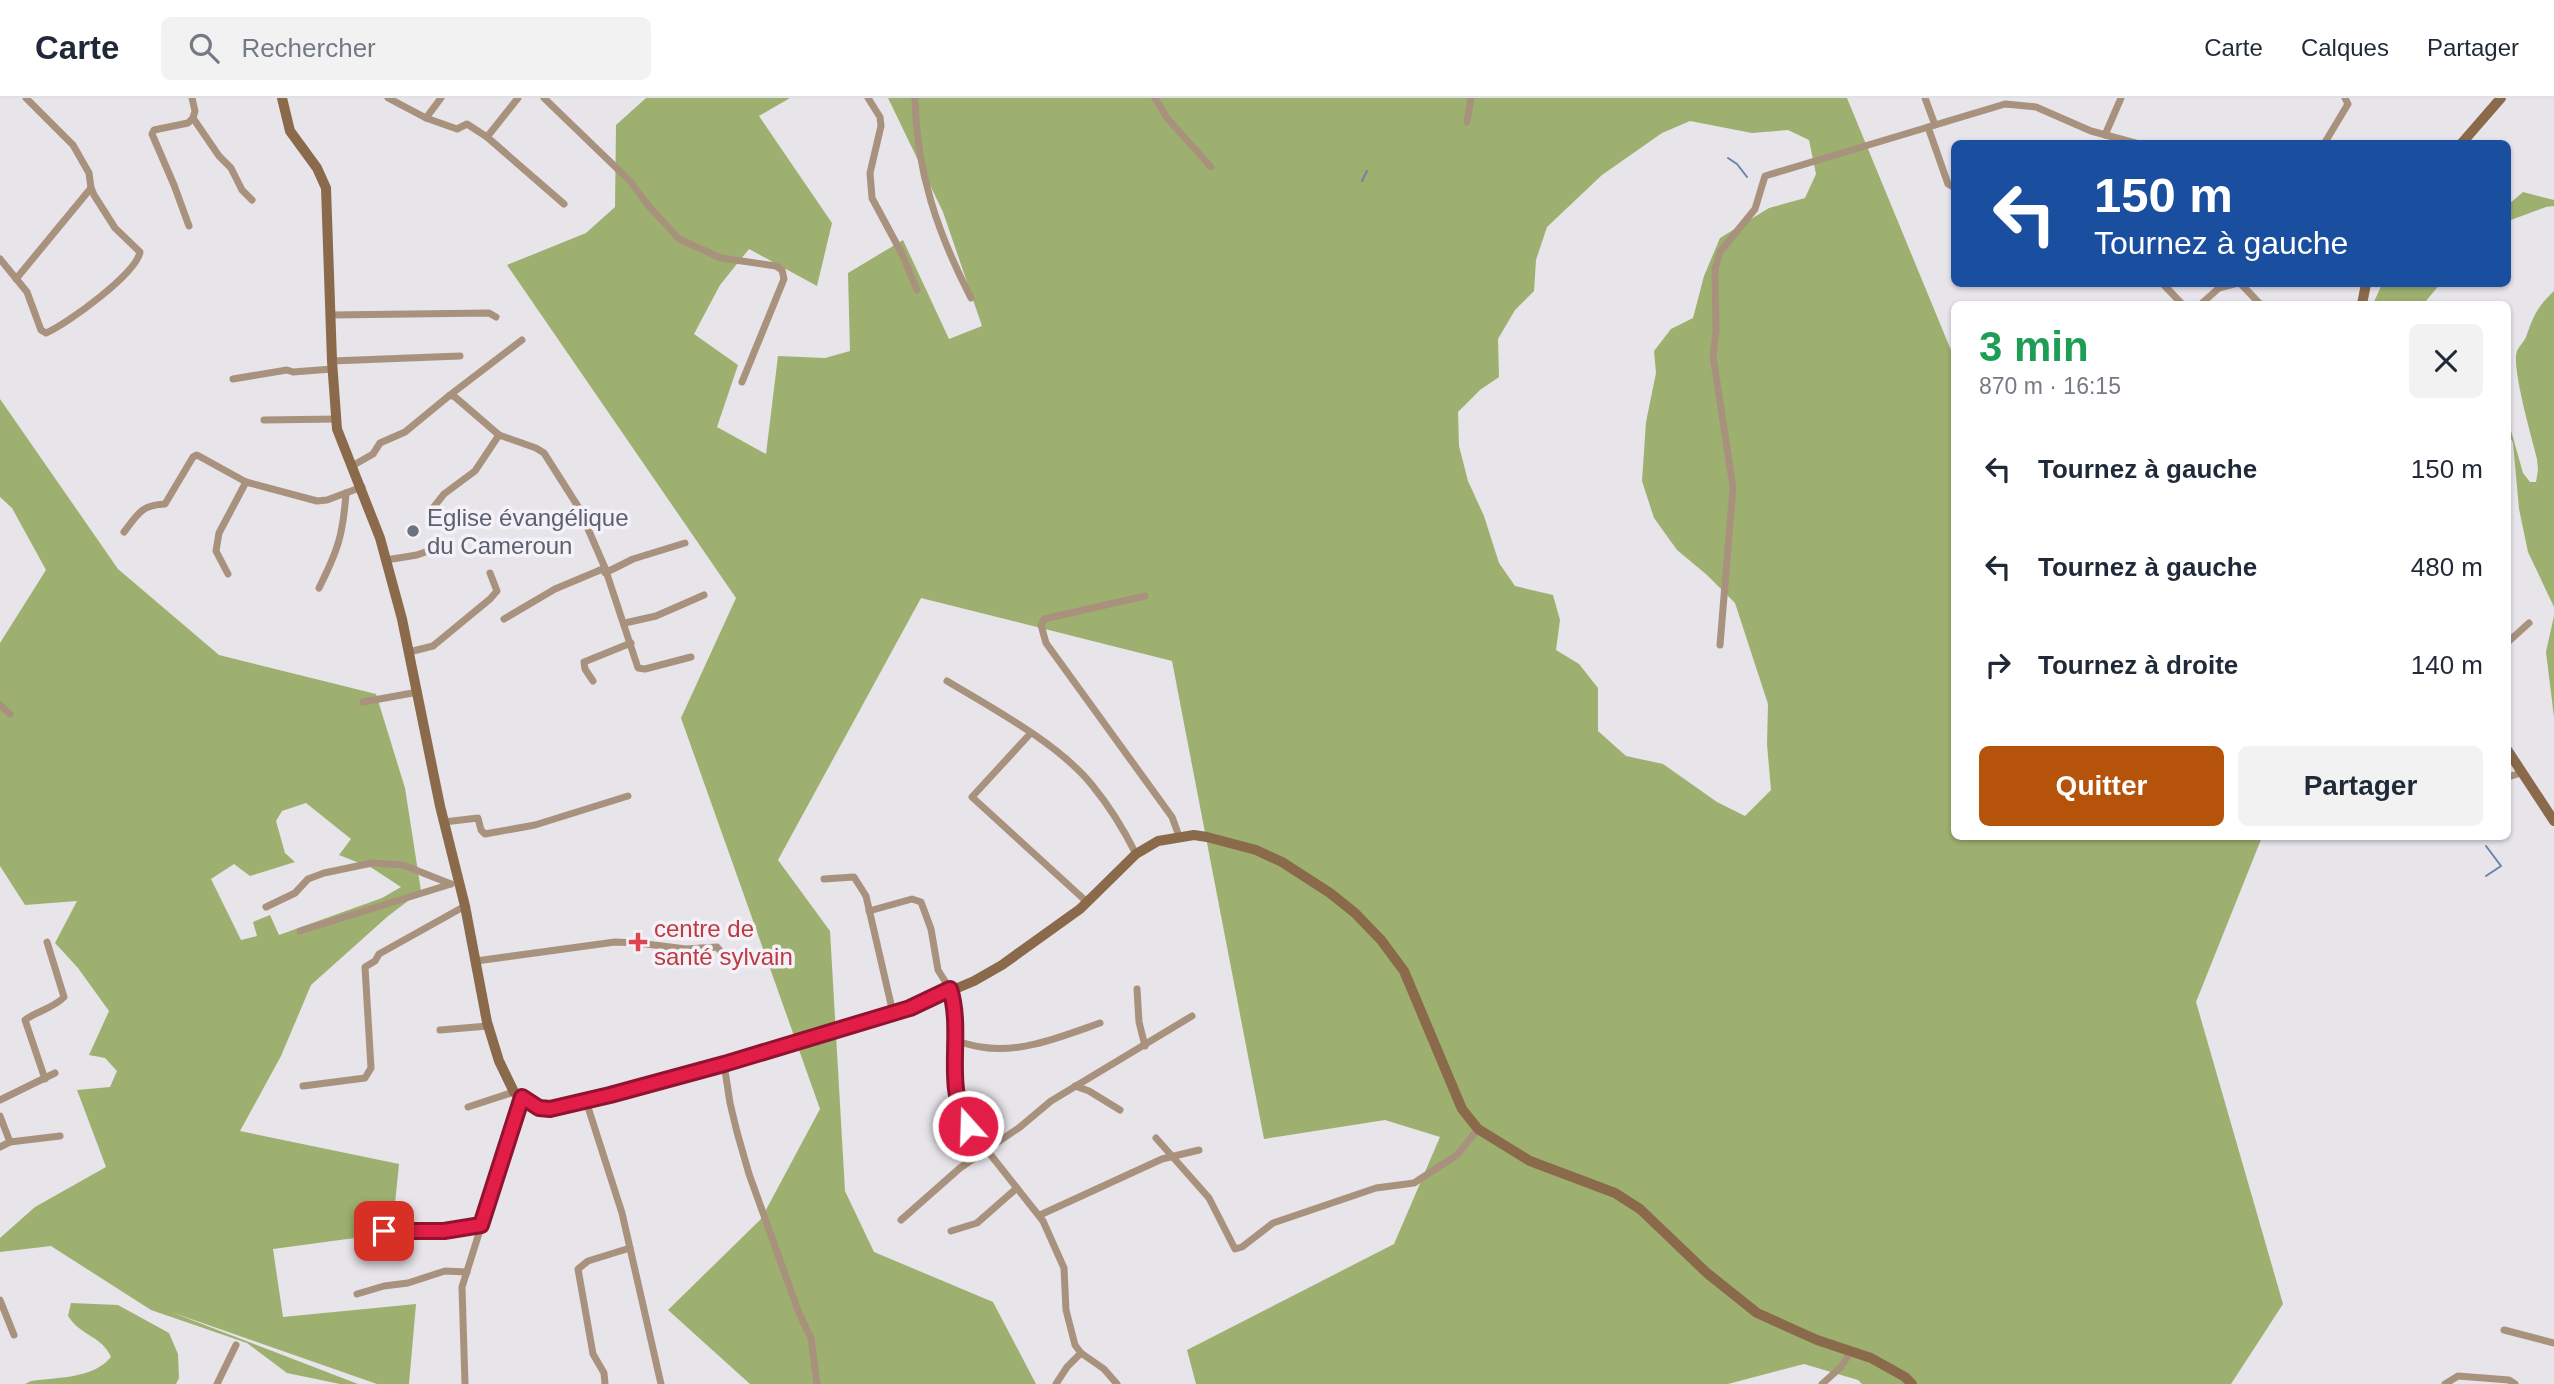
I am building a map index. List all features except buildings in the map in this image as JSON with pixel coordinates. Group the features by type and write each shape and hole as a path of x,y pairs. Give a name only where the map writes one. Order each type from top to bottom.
{"street":[{"path":"0,259 27,292 41,330 46,333 96,300 139,260 140,252 115,228 91,188 89,173 73,145 26,98"},
{"path":"189,226 152,134 154,131 188,123 195,115 191,98"},
{"path":"282,98 289,131 317,168 326,188 332,365 341,440 362,487 386,560 418,692 455,883 465,906 488,1026 499,1061 518,1094 539,1108 550,1109 724,1064 910,1008 974,981 1003,965 1087,902 1136,854 1158,841 1179,836 1207,837 1256,850 1282,862 1330,893 1369,926 1404,971 1462,1109 1478,1129 1530,1161 1619,1195 1646,1214 1707,1273 1757,1313 1817,1340 1871,1358 1909,1383"},
{"path":"388,98 426,118 457,129 467,124 487,137 564,204"},
{"path":"426,118 441,98"},
{"path":"487,137 518,98"},
{"path":"544,98 630,181 679,239 721,258 776,266 782,270 784,279 742,382"},
{"path":"868,98 880,117 881,126 870,173 872,198 902,254 917,290"},
{"path":"915,98 917,145 928,194 953,262 971,298"},
{"path":"1155,98 1167,118 1211,167"},
{"path":"1467,122 1471,98"},
{"path":"1925,98 1948,184 1951,186"},
{"path":"2105,135 2121,98"},
{"path":"2326,140 2348,104 2344,98"},
{"path":"2464,140 2501,98"},
{"path":"1720,645 1733,487 1713,356 1716,332 1716,260 1750,217 1765,176 1992,106 2025,101 2105,135 2125,140"},
{"path":"193,118 219,156 231,168 242,190 251,200"},
{"path":"16,279 91,188"},
{"path":"2166,287 2179,301"},
{"path":"2205,301 2223,287"},
{"path":"2244,287 2257,301"},
{"path":"331,315 489,313 496,317"},
{"path":"352,466 373,454 380,443 405,432 522,340"},
{"path":"233,379 332,365 460,356"},
{"path":"450,395 499,435 536,447 544,453 579,508 625,622 638,668 645,669 691,657"},
{"path":"264,420 337,419"},
{"path":"433,508 444,494 475,471 499,435"},
{"path":"124,532 142,509 165,504 195,456 200,456 246,482 317,501 362,487"},
{"path":"228,574 216,551 219,533 246,482"},
{"path":"319,588 337,552 344,529 346,493"},
{"path":"504,619 555,589 633,559 685,543"},
{"path":"386,560 418,555 439,547"},
{"path":"409,653 433,646 490,599 498,591 490,573"},
{"path":"625,622 656,616 704,595"},
{"path":"1145,596 1044,619 1041,625 1046,643 1172,817 1179,836"},
{"path":"2511,639 2529,623"},
{"path":"593,681 584,662 631,643"},
{"path":"947,681 1049,746 1091,783 1121,825 1136,854"},
{"path":"363,702 418,692"},
{"path":"0,705 10,714"},
{"path":"1030,734 972,797 1087,902"},
{"path":"2511,756 2554,821"},
{"path":"2511,776 2521,773"},
{"path":"444,822 478,818 485,834 535,825 628,796"},
{"path":"266,908 295,892 308,879 373,863 403,864 455,883"},
{"path":"824,878 854,877 866,896 893,1013"},
{"path":"300,931 455,883"},
{"path":"869,911 912,900 921,902 931,929 938,970 950,989 955,1007 954,1063 959,1110 986,1149 1040,1215 1064,1268 1066,1310 1075,1345 1081,1353 1104,1369 1117,1384"},
{"path":"303,1086 360,1079 369,1074 371,1068 365,967 375,961 379,954 465,906"},
{"path":"45,1079 25,1020 58,1003 64,997 47,942"},
{"path":"476,961 584,945 632,942 685,950 717,947 733,966"},
{"path":"1137,989 1139,1022 1145,1046"},
{"path":"901,1220 942,1182 1020,1127 1051,1101 1192,1016"},
{"path":"954,1040 983,1048 1017,1047 1100,1023"},
{"path":"440,1030 488,1026"},
{"path":"724,1064 730,1103 749,1174 799,1313 811,1338 817,1384"},
{"path":"0,1100 55,1073"},
{"path":"1075,1086 1089,1091 1120,1110"},
{"path":"468,1107 518,1094"},
{"path":"465,1384 462,1287 518,1094"},
{"path":"586,1101 622,1213 661,1384"},
{"path":"0,1116 10,1142"},
{"path":"1156,1138 1209,1198 1235,1249 1242,1247 1273,1223 1377,1188 1414,1182 1457,1155 1478,1129"},
{"path":"0,1147 10,1142 60,1136"},
{"path":"1040,1215 1161,1159 1199,1150"},
{"path":"951,1231 977,1223 1017,1188"},
{"path":"368,1231 444,1231 481,1225"},
{"path":"605,1384 604,1373 593,1354 578,1269 587,1261 630,1248"},
{"path":"357,1294 384,1286 408,1283 444,1271 467,1272"},
{"path":"0,1300 14,1335"},
{"path":"2504,1330 2554,1343"},
{"path":"217,1384 236,1345"},
{"path":"1822,1384 1841,1367 1851,1350"},
{"path":"1056,1384 1067,1367 1081,1353"},
{"path":"2445,1384 2458,1376 2509,1380 2515,1384"}],"green space":[{"path":"646,98 790,98 759,116 832,223 817,286 749,249 720,285 694,334 738,365 717,427 766,454 778,356 825,358 850,351 848,273 903,240 949,339 982,326 943,212 888,98 1847,98 1951,350 1951,840 2261,840 2196,1002 2283,1304 2231,1384 1862,1384 1858,1380 1804,1364 1728,1384 1196,1384 1187,1350 1394,1244 1440,1137 1385,1120 1264,1139 1172,661 921,598 778,860 830,931 845,1191 874,1252 993,1302 1036,1384 750,1384 668,1310 761,1219 820,1109 681,718 736,598 507,265 586,233 615,207 616,125","holes":["1690,121 1752,133 1788,130 1809,140 1816,174 1805,198 1769,208 1720,238 1704,276 1693,318 1671,329 1654,351 1656,373 1646,422 1642,481 1654,518 1677,550 1735,603 1768,704 1767,744 1771,790 1745,816 1717,802 1663,764 1626,756 1598,731 1598,688 1579,664 1556,650 1560,620 1553,595 1515,586 1499,563 1484,516 1468,481 1459,446 1458,412 1480,390 1499,377 1498,339 1515,310 1534,291 1536,260 1547,227 1602,175 1662,133"]},
{"path":"2523,192 2554,200 2554,206 2511,220 2511,202"},
{"path":"2381,287 2438,287 2426,301 2374,301"},
{"path":"2554,291 2554,607 2528,552 2519,509 2511,439 2511,431 2523,473 2530,482 2536,482 2537,459 2519,387 2516,359 2517,351 2544,302"},
{"path":"0,399 118,569 219,655 376,694 405,788 421,891 387,917 311,985 281,1056 240,1131 399,1164 392,1233 273,1249 283,1317 416,1304 409,1384 377,1384 171,1312 358,1384 340,1384 287,1373 247,1343 151,1310 51,1246 0,1252 0,1238 35,1207 106,1167 77,1090 110,1087 117,1071 105,1058 89,1055 109,1011 78,968 55,943 77,901 25,905 0,866 0,643 46,570 12,508 0,497","holes":["306,803 351,839 339,855 372,868 401,887 382,898 279,935 270,915 253,922 257,936 241,940 211,879 234,864 250,876 295,862 285,853 276,821 282,811"]},
{"path":"2554,616 2554,717 2546,652"},
{"path":"71,1303 118,1305 169,1333 178,1354 179,1378 176,1384 25,1384 85,1373 104,1364 111,1357 102,1345 73,1323 68,1316"}],"waterway":[{"path":"1728,158 1737,164 1747,177"},
{"path":"1362,181 1367,171"},
{"path":"2486,846 2501,866 2486,876"}],"place":[{"name":"Eglise évangélique du Cameroun","path":"413,531"},
{"name":"centre de santé sylvain","path":"638,942"}],"route":[{"path":"384,1231 444,1231 481,1225 522,1097 539,1108 550,1109 670,1080 910,1008 950,989 955,1007 954,1063 957,1104 968,1126"}]}
